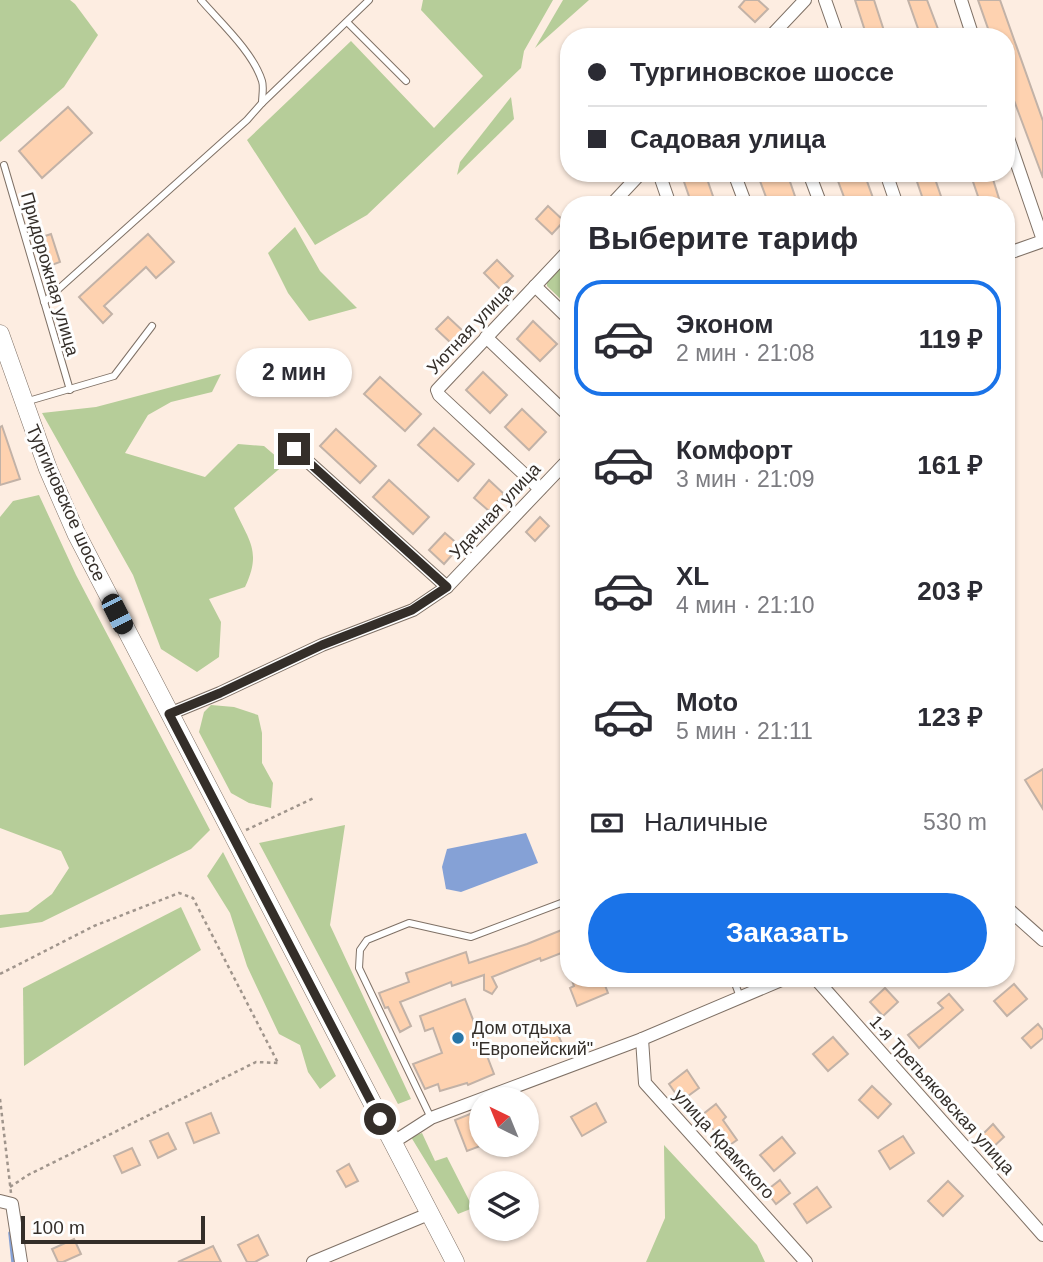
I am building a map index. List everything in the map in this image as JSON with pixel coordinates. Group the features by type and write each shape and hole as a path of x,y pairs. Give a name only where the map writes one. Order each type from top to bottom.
{"main road":[{"name":"Тургиновское шоссе","path":"0,334 3,354 66,511 455,1262"}],"street":[{"path":"779,28 805,0"},
{"path":"825,0 835,28"},
{"path":"961,0 970,28"},
{"path":"1015,158 1043,240 1015,251"},
{"path":"619,196 633,182"},
{"name":"Уютная улица","path":"540,489 438,392 439,386 560,260"},
{"path":"535,286 560,310"},
{"path":"486,337 560,407"},
{"path":"294,449 447,587"},
{"name":"Удачная улица","path":"169,714 322,645 412,610 447,587 560,468"},
{"path":"1015,915 1043,940"},
{"path":"392,1143 430,1118 642,1039 765,987"},
{"name":"1-я Третьяковская улица","path":"823,987 1043,1235"},
{"name":"улица Крамского","path":"642,1039 645,1083 806,1262"},
{"path":"6,1202 21,1262"},
{"path":"313,1262 431,1213"}],"lane":[{"path":"201,0 255,66 262,83 262,103"},
{"path":"44,302 247,120 369,0"},
{"path":"347,22 406,81"},
{"name":"Придорожная улица","path":"4,165 70,390"},
{"path":"23,402 114,376 152,326"},
{"path":"430,1118 359,968 360,950 367,940 409,923 471,937 560,903"},
{"path":"736,987 740,998"}],"path":[{"path":"233,835 313,798"},
{"path":"0,974 94,926 179,893 192,898 278,1063 256,1062 40,1169 10,1187"},
{"path":"0,1098 10,1187 6,1202"}],"green space":[{"path":"0,0 70,0 98,35 64,87 0,142"},
{"path":"423,0 553,0 524,51 521,68 367,215 315,245 247,140 351,41 434,128 483,76 421,10"},
{"path":"563,0 589,0 535,48"},
{"path":"511,97 514,119 457,175 460,162"},
{"path":"295,227 320,271 357,308 309,321 288,293 268,253"},
{"path":"560,264 560,298 547,286 547,277"},
{"path":"221,374 212,392 171,402 148,415 125,453 205,477 238,444 264,446 285,464 234,508 252,546 253,564 245,587 209,599 221,622 219,657 197,672 161,649 133,575 42,413 96,407"},
{"path":"39,495 76,575 210,830 191,849 42,922 0,928 0,915 28,912 52,894 69,868 61,851 0,828 0,517 13,501"},
{"path":"211,705 234,707 258,715 262,733 262,763 273,783 271,808 249,803 231,793 199,732 204,712"},
{"path":"345,825 330,925 411,1099 398,1104 259,843"},
{"path":"223,852 336,1076 320,1089 308,1072 300,1045 279,1034 247,966 230,913 207,876"},
{"path":"181,907 201,950 24,1066 23,988"},
{"path":"422,1133 435,1161 447,1157 469,1200 469,1210 458,1214 411,1137"},
{"path":"664,1145 757,1245 765,1262 646,1262 665,1218"}],"water":[{"path":"526,833 538,863 461,892 446,889 442,867 447,849"}],"building":[{"path":"745,0 758,0 768,9 755,22 739,7"},
{"path":"855,0 874,0 883,28 864,28"},
{"path":"908,0 927,0 938,28 918,28"},
{"path":"978,0 1000,0 1010,28 988,28"},
{"path":"1015,42 1043,121 1043,178 1015,103"},
{"path":"68,107 92,133 42,178 19,151"},
{"path":"684,182 708,182 713,196 689,196"},
{"path":"760,182 790,182 795,196 766,196"},
{"path":"838,182 867,182 872,196 844,196"},
{"path":"917,182 936,182 941,196 922,196"},
{"path":"973,182 994,182 998,196 978,196"},
{"path":"548,206 560,217 560,225 552,234 536,219"},
{"path":"51,234 60,262 49,266 39,238"},
{"path":"148,234 174,262 156,278 146,267 104,306 112,314 103,323 79,297"},
{"path":"497,260 513,276 500,289 484,273"},
{"path":"448,317 463,331 451,343 436,329"},
{"path":"533,321 557,344 540,361 517,339"},
{"path":"483,372 507,395 490,413 466,390"},
{"path":"380,377 421,414 405,431 364,394"},
{"path":"522,409 546,432 529,450 505,427"},
{"path":"2,426 20,479 0,485 0,427"},
{"path":"434,428 474,464 458,481 418,445"},
{"path":"336,429 376,466 360,483 320,446"},
{"path":"389,480 429,517 413,534 373,497"},
{"path":"489,480 504,494 489,511 474,498"},
{"path":"540,517 549,526 535,541 526,532"},
{"path":"445,533 460,546 444,564 429,550"},
{"path":"1043,769 1043,809 1025,780"},
{"path":"560,931 560,954 541,961 540,958 492,977 497,987 492,994 484,990 484,975 452,986 451,982 400,1002 411,1026 400,1032 379,993 409,982 406,973 466,952 469,963"},
{"path":"1015,985 1027,999 1007,1016 994,1001"},
{"path":"606,987 608,993 577,1006 570,988"},
{"path":"885,988 898,1002 883,1016 870,1002"},
{"path":"949,994 963,1010 919,1048 908,1035 943,1008 938,1003"},
{"path":"465,999 494,1074 468,1085 467,1083 440,1091 438,1084 425,1089 413,1064 442,1053 433,1028 425,1031 420,1016"},
{"path":"1038,1024 1043,1030 1043,1038 1031,1048 1022,1038"},
{"path":"556,1030 563,1046 544,1054 537,1038"},
{"path":"833,1037 848,1054 828,1071 813,1054"},
{"path":"687,1070 699,1088 681,1101 669,1084"},
{"path":"872,1086 891,1104 878,1118 859,1100"},
{"path":"596,1103 606,1122 582,1136 571,1117"},
{"path":"716,1104 737,1140 727,1147 702,1115"},
{"path":"211,1113 219,1133 194,1143 186,1123"},
{"path":"469,1114 469,1150 467,1151 455,1120"},
{"path":"993,1124 1004,1137 991,1149 980,1137"},
{"path":"168,1133 176,1149 158,1158 150,1141"},
{"path":"903,1136 914,1153 890,1169 879,1151"},
{"path":"782,1137 795,1153 774,1171 760,1155"},
{"path":"132,1148 140,1165 122,1173 114,1156"},
{"path":"349,1164 358,1181 346,1187 337,1171"},
{"path":"780,1180 790,1193 776,1204 766,1191"},
{"path":"948,1181 963,1196 943,1216 928,1201"},
{"path":"817,1187 831,1207 807,1223 794,1204"},
{"path":"258,1235 268,1255 255,1262 247,1262 238,1245"},
{"path":"74,1239 81,1254 58,1262 52,1249"},
{"path":"213,1246 221,1262 178,1262"}],"waterway":[{"path":"10,1233 13,1262"}],"place":[{"name":"Дом отдыха \"Европейский\"","path":"458,1038"}],"route":[{"path":"294,449 447,587 412,610 284,661 220,693 169,714 380,1119"}]}
